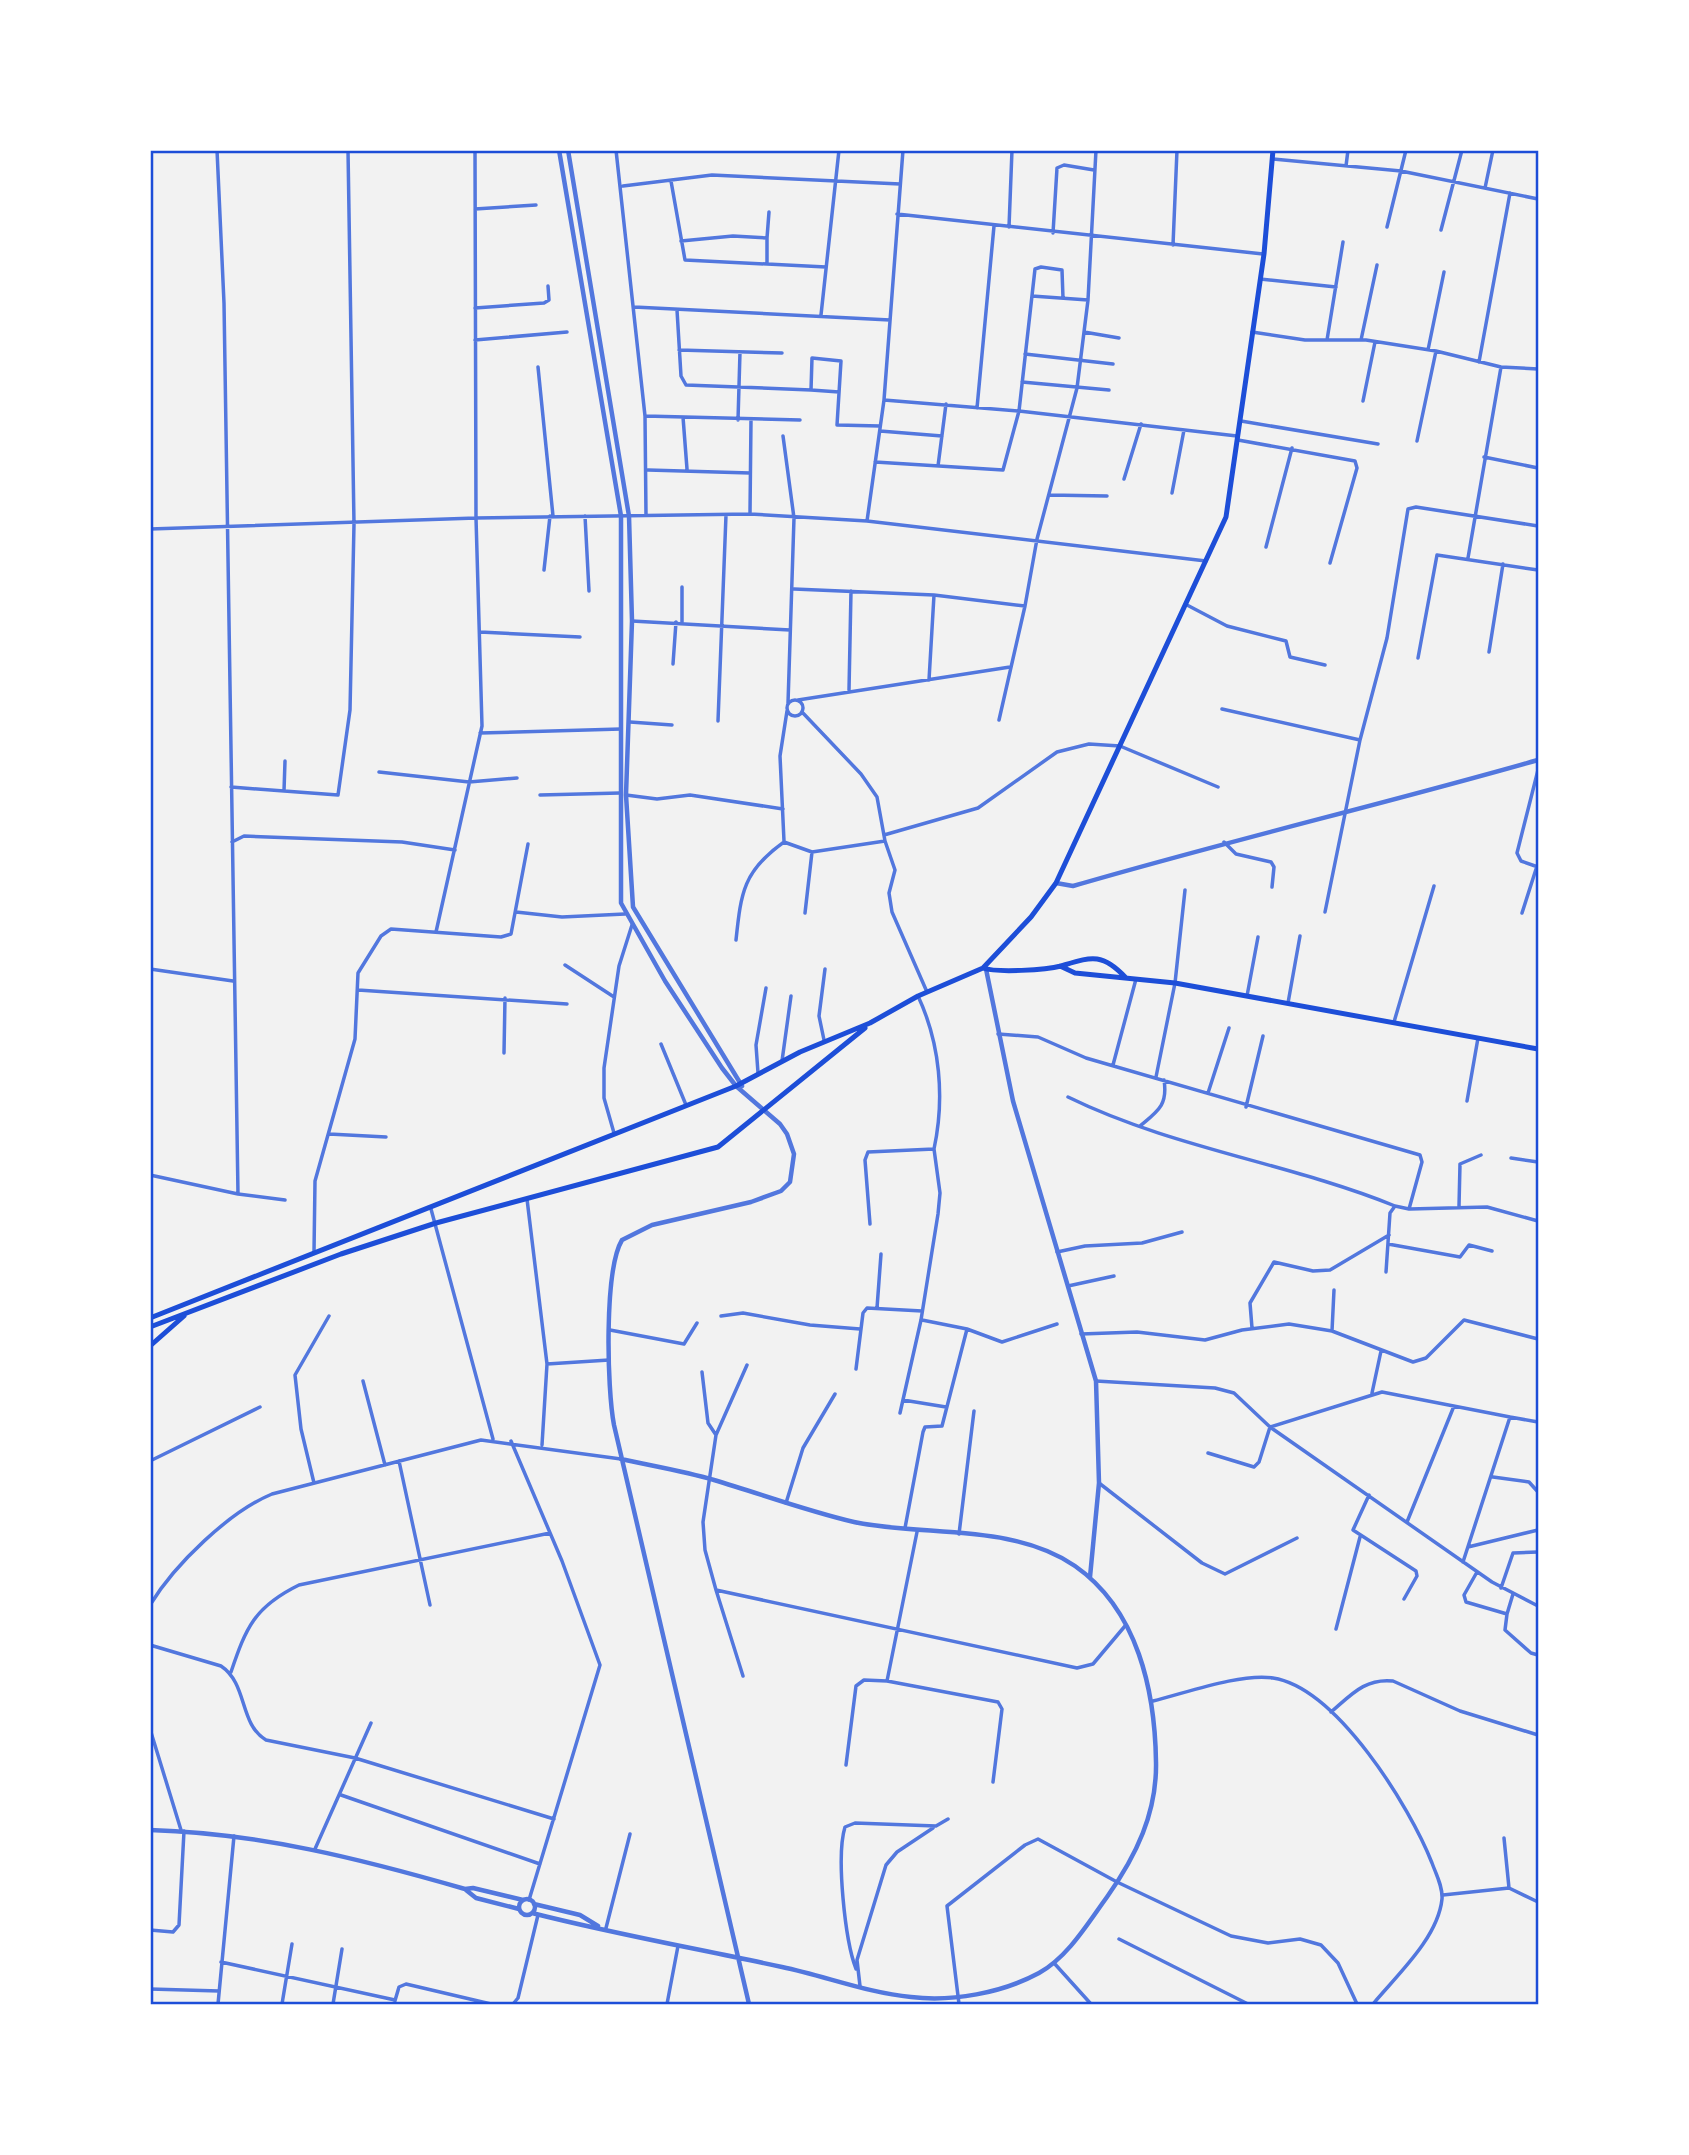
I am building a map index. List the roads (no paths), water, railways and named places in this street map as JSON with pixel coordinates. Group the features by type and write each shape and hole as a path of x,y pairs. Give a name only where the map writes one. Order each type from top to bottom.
{"main road":[{"path":"985,969 1031,918 1055,883 1208,562 1226,516 1264,254 1272,151"},
{"path":"150,1318 736,1086 824,1041 870,1023 918,996 985,969 1060,966 1089,957 1104,960 1126,978"},
{"path":"1060,966 1075,973 1175,982 1538,1049"},
{"path":"150,1326 436,1223 706,1152 729,1140 766,1111 870,1023"},
{"path":"187,1304 189,1311"},
{"path":"150,1346 189,1311"}],"street":[{"path":"217,150 223,259 238,1194"},
{"path":"231,787 338,795 350,710 354,524 348,150"},
{"path":"436,932 480,733 476,518 475,150"},
{"path":"559,150 621,516 623,794 620,888 625,914 696,1028 736,1086 766,1111 792,1144 794,1154 790,1182 772,1195 652,1225 622,1240 615,1260 610,1331 610,1405 621,1459 749,2004"},
{"path":"568,150 629,516 632,621 630,722 623,794 633,907 742,1082 743,1090"},
{"path":"617,150 645,416 648,470 646,515"},
{"path":"821,316 839,150"},
{"path":"867,521 884,400 903,150"},
{"path":"1009,227 1012,150"},
{"path":"999,720 1037,539 1077,388 1088,300 1096,150"},
{"path":"1173,245 1177,150"},
{"path":"1346,166 1348,150"},
{"path":"1388,227 1406,150"},
{"path":"1441,230 1462,150"},
{"path":"1485,188 1493,150"},
{"path":"1273,159 1401,172 1538,199"},
{"path":"1053,233 1057,168 1064,165 1094,170"},
{"path":"622,186 712,175 900,184"},
{"path":"671,180 685,260 826,267"},
{"path":"1479,362 1510,193"},
{"path":"475,209 536,205"},
{"path":"767,264 769,212"},
{"path":"897,214 1264,254"},
{"path":"976,408 993,225"},
{"path":"681,241 733,236 767,238"},
{"path":"1327,340 1343,242"},
{"path":"1361,340 1377,264"},
{"path":"875,462 1001,472 1019,411 1034,272 1041,267 1063,272 1063,298"},
{"path":"1428,350 1444,272"},
{"path":"1260,279 1336,287"},
{"path":"475,308 544,303 549,300 548,286"},
{"path":"1032,296 1088,300"},
{"path":"634,307 890,320"},
{"path":"677,310 681,376 685,385 839,392"},
{"path":"475,340 567,332"},
{"path":"1084,332 1119,338"},
{"path":"1252,332 1327,340 1361,340 1436,351 1501,367 1538,369"},
{"path":"1363,401 1375,342"},
{"path":"679,349 782,353"},
{"path":"738,420 740,351"},
{"path":"1417,441 1436,351"},
{"path":"1025,354 1113,364"},
{"path":"811,390 812,358 841,361 837,425 942,436"},
{"path":"538,367 552,516 544,570"},
{"path":"1467,558 1501,367"},
{"path":"1022,382 1109,390"},
{"path":"884,400 1140,424 1349,458 1356,464 1330,563"},
{"path":"938,466 946,404"},
{"path":"645,416 800,420"},
{"path":"683,417 688,469"},
{"path":"750,514 751,420"},
{"path":"1241,421 1378,444"},
{"path":"1125,479 1140,424"},
{"path":"1172,493 1184,430"},
{"path":"783,436 794,518 788,703 781,749 784,842"},
{"path":"1266,547 1292,448"},
{"path":"1484,457 1538,468"},
{"path":"648,470 688,469 750,473"},
{"path":"1049,495 1107,496"},
{"path":"1325,912 1360,740 1387,638 1408,509 1416,507 1538,526"},
{"path":"150,529 552,516 750,514 867,521 1037,539 1208,562"},
{"path":"718,721 726,515"},
{"path":"585,516 589,591"},
{"path":"1418,659 1437,555 1538,570"},
{"path":"1489,652 1503,564"},
{"path":"682,587 682,622"},
{"path":"793,589 934,595 1025,606"},
{"path":"849,690 851,591"},
{"path":"929,680 934,595"},
{"path":"1187,604 1227,626 1286,641 1290,657 1325,665"},
{"path":"632,621 790,629"},
{"path":"673,664 676,622"},
{"path":"480,632 580,637"},
{"path":"788,703 849,690 1010,667"},
{"path":"798,700 803,706 802,712"},
{"path":"1222,709 1360,740"},
{"path":"787,711 793,716 802,712"},
{"path":"802,712 873,790 881,807 885,841 895,870 890,893 892,912 927,992"},
{"path":"630,722 671,725"},
{"path":"480,733 622,729"},
{"path":"884,835 978,808 1064,749 1089,744 1120,746 1218,787"},
{"path":"1055,883 1073,886 1224,842 1346,813 1538,760"},
{"path":"284,791 285,761"},
{"path":"1522,913 1538,867 1521,861 1517,853 1538,770"},
{"path":"379,772 469,782 517,778"},
{"path":"540,795 623,794 657,799 690,795 783,810"},
{"path":"232,842 244,836 341,839 402,842 455,850"},
{"path":"784,842 813,852 885,841"},
{"path":"736,940 741,897 751,871 784,842"},
{"path":"1224,842 1236,854 1271,862 1274,867 1272,887"},
{"path":"314,1254 315,1181 355,1039 358,973 385,932 391,929 507,936 513,930 528,844"},
{"path":"805,914 813,852"},
{"path":"1394,1022 1434,886"},
{"path":"1156,1077 1175,982 1185,890"},
{"path":"516,912 562,917 625,914"},
{"path":"614,1133 603,1085 619,966 632,925"},
{"path":"1288,1004 1300,936"},
{"path":"1247,996 1258,937"},
{"path":"565,965 614,997"},
{"path":"150,969 233,981"},
{"path":"824,1041 819,1016 825,969"},
{"path":"985,969 1013,1101 1096,1381 1099,1483 1090,1578"},
{"path":"1113,1065 1136,979"},
{"path":"758,1073 757,1045 765,988"},
{"path":"358,990 567,1004"},
{"path":"782,1061 791,996"},
{"path":"900,1413 921,1320 939,1204 934,1149 939,1074 931,1028 918,996"},
{"path":"503,1053 505,998"},
{"path":"1208,1093 1229,1028"},
{"path":"998,1034 1038,1037 1086,1058 1156,1077 1246,1107 1420,1155 1422,1161 1409,1209"},
{"path":"1246,1107 1263,1035"},
{"path":"1467,1101 1478,1038"},
{"path":"661,1044 686,1105"},
{"path":"1139,1127 1164,1105 1167,1095 1164,1080"},
{"path":"1068,1097 1139,1127 1300,1173 1395,1206 1409,1209 1459,1206 1500,1209 1538,1221"},
{"path":"329,1134 386,1137"},
{"path":"870,1224 865,1160 868,1152 934,1149"},
{"path":"1459,1206 1460,1164 1481,1154"},
{"path":"1511,1158 1538,1162"},
{"path":"150,1175 238,1194 285,1200"},
{"path":"527,1197 547,1364 542,1446"},
{"path":"1386,1272 1390,1213 1395,1206"},
{"path":"431,1209 493,1439"},
{"path":"1056,1252 1086,1246 1142,1243 1182,1232"},
{"path":"1252,1328 1250,1303 1274,1262 1312,1271 1330,1270 1389,1235"},
{"path":"1388,1244 1460,1257 1469,1245 1492,1251"},
{"path":"877,1308 881,1254"},
{"path":"1066,1286 1114,1276"},
{"path":"1332,1331 1334,1290"},
{"path":"856,1369 864,1311 877,1308 922,1311"},
{"path":"721,1316 743,1313 810,1325 860,1329"},
{"path":"314,1483 299,1419 295,1375 329,1316"},
{"path":"921,1320 967,1329 1002,1342 1057,1324"},
{"path":"1081,1334 1137,1332 1205,1340 1252,1328 1289,1324 1332,1331 1413,1362 1423,1360 1464,1320 1538,1339"},
{"path":"610,1331 684,1344 697,1323"},
{"path":"905,1531 924,1429 942,1426 967,1329"},
{"path":"1372,1393 1381,1350"},
{"path":"547,1364 609,1360"},
{"path":"743,1676 716,1590 703,1535 716,1435 747,1365"},
{"path":"702,1372 708,1423 716,1435"},
{"path":"363,1381 385,1465"},
{"path":"1096,1381 1225,1390 1239,1395 1270,1427 1477,1572 1538,1606"},
{"path":"1270,1427 1372,1393 1391,1392 1538,1422"},
{"path":"786,1503 801,1453 835,1394"},
{"path":"903,1400 946,1407"},
{"path":"150,1461 260,1406"},
{"path":"1406,1522 1454,1406"},
{"path":"959,1534 974,1411"},
{"path":"1463,1562 1493,1477 1510,1417"},
{"path":"1208,1453 1250,1467 1257,1466 1270,1427"},
{"path":"150,1605 166,1583 211,1537 246,1507 272,1494 467,1442 493,1439 621,1459 711,1479 851,1521 905,1531 959,1534 1027,1545 1073,1564 1090,1578 1125,1626 1142,1659 1153,1701 1156,1779 1154,1801 1140,1839 1117,1882 1054,1963 1019,1981 958,1997 911,1997 606,1928 532,1913 525,1915 519,1909 476,1898 465,1889"},
{"path":"511,1441 551,1533 600,1665 540,1864 526,1900 519,1909"},
{"path":"399,1461 430,1605"},
{"path":"1493,1477 1529,1482 1538,1492"},
{"path":"1099,1483 1202,1563 1225,1574 1297,1538"},
{"path":"1369,1495 1352,1527 1360,1537 1416,1571 1417,1576 1405,1599"},
{"path":"1468,1547 1538,1531"},
{"path":"887,1681 917,1532"},
{"path":"231,1672 245,1632 256,1615 284,1592 315,1580 551,1533"},
{"path":"1336,1629 1360,1537"},
{"path":"1502,1588 1513,1553 1538,1552"},
{"path":"1477,1572 1465,1600 1507,1614"},
{"path":"716,1590 1083,1668 1093,1664 1125,1626"},
{"path":"1513,1594 1505,1630 1531,1653 1538,1655"},
{"path":"150,1645 221,1666 231,1672 257,1735 275,1743 355,1758 554,1819"},
{"path":"1153,1701 1263,1677 1292,1684 1331,1712 1392,1786 1428,1852 1443,1895 1440,1911 1429,1933 1373,2004"},
{"path":"846,1765 856,1686 864,1680 887,1681 998,1703 1002,1709 993,1782"},
{"path":"1331,1712 1363,1685 1384,1680 1393,1681 1460,1711 1538,1735"},
{"path":"315,1849 371,1723"},
{"path":"150,1729 182,1831 179,1925 173,1932 150,1930"},
{"path":"341,1795 540,1864"},
{"path":"856,1969 886,1865 897,1852 948,1819"},
{"path":"860,1986 849,1949 845,1913 842,1869 845,1827 855,1823 936,1826"},
{"path":"150,1830 234,1836 315,1849 465,1889 473,1888 526,1900 580,1915 598,1927"},
{"path":"606,1928 630,1835"},
{"path":"218,2004 234,1836"},
{"path":"1504,1838 1509,1888"},
{"path":"960,2004 947,1906 1025,1845 1043,1840 1117,1882 1231,1936 1268,1943 1300,1939 1321,1945 1338,1963 1357,2004"},
{"path":"1443,1895 1509,1888 1538,1902"},
{"path":"532,1913 534,1904"},
{"path":"522,2004 514,2004 538,1915"},
{"path":"1119,1939 1248,2004"},
{"path":"282,2004 284,1976 292,1944"},
{"path":"667,2004 678,1945"},
{"path":"333,2004 342,1949"},
{"path":"221,1962 335,1986 395,2002 399,1987 406,1984 491,2004"},
{"path":"1054,1963 1091,2004"},
{"path":"150,1989 219,1991"}]}
